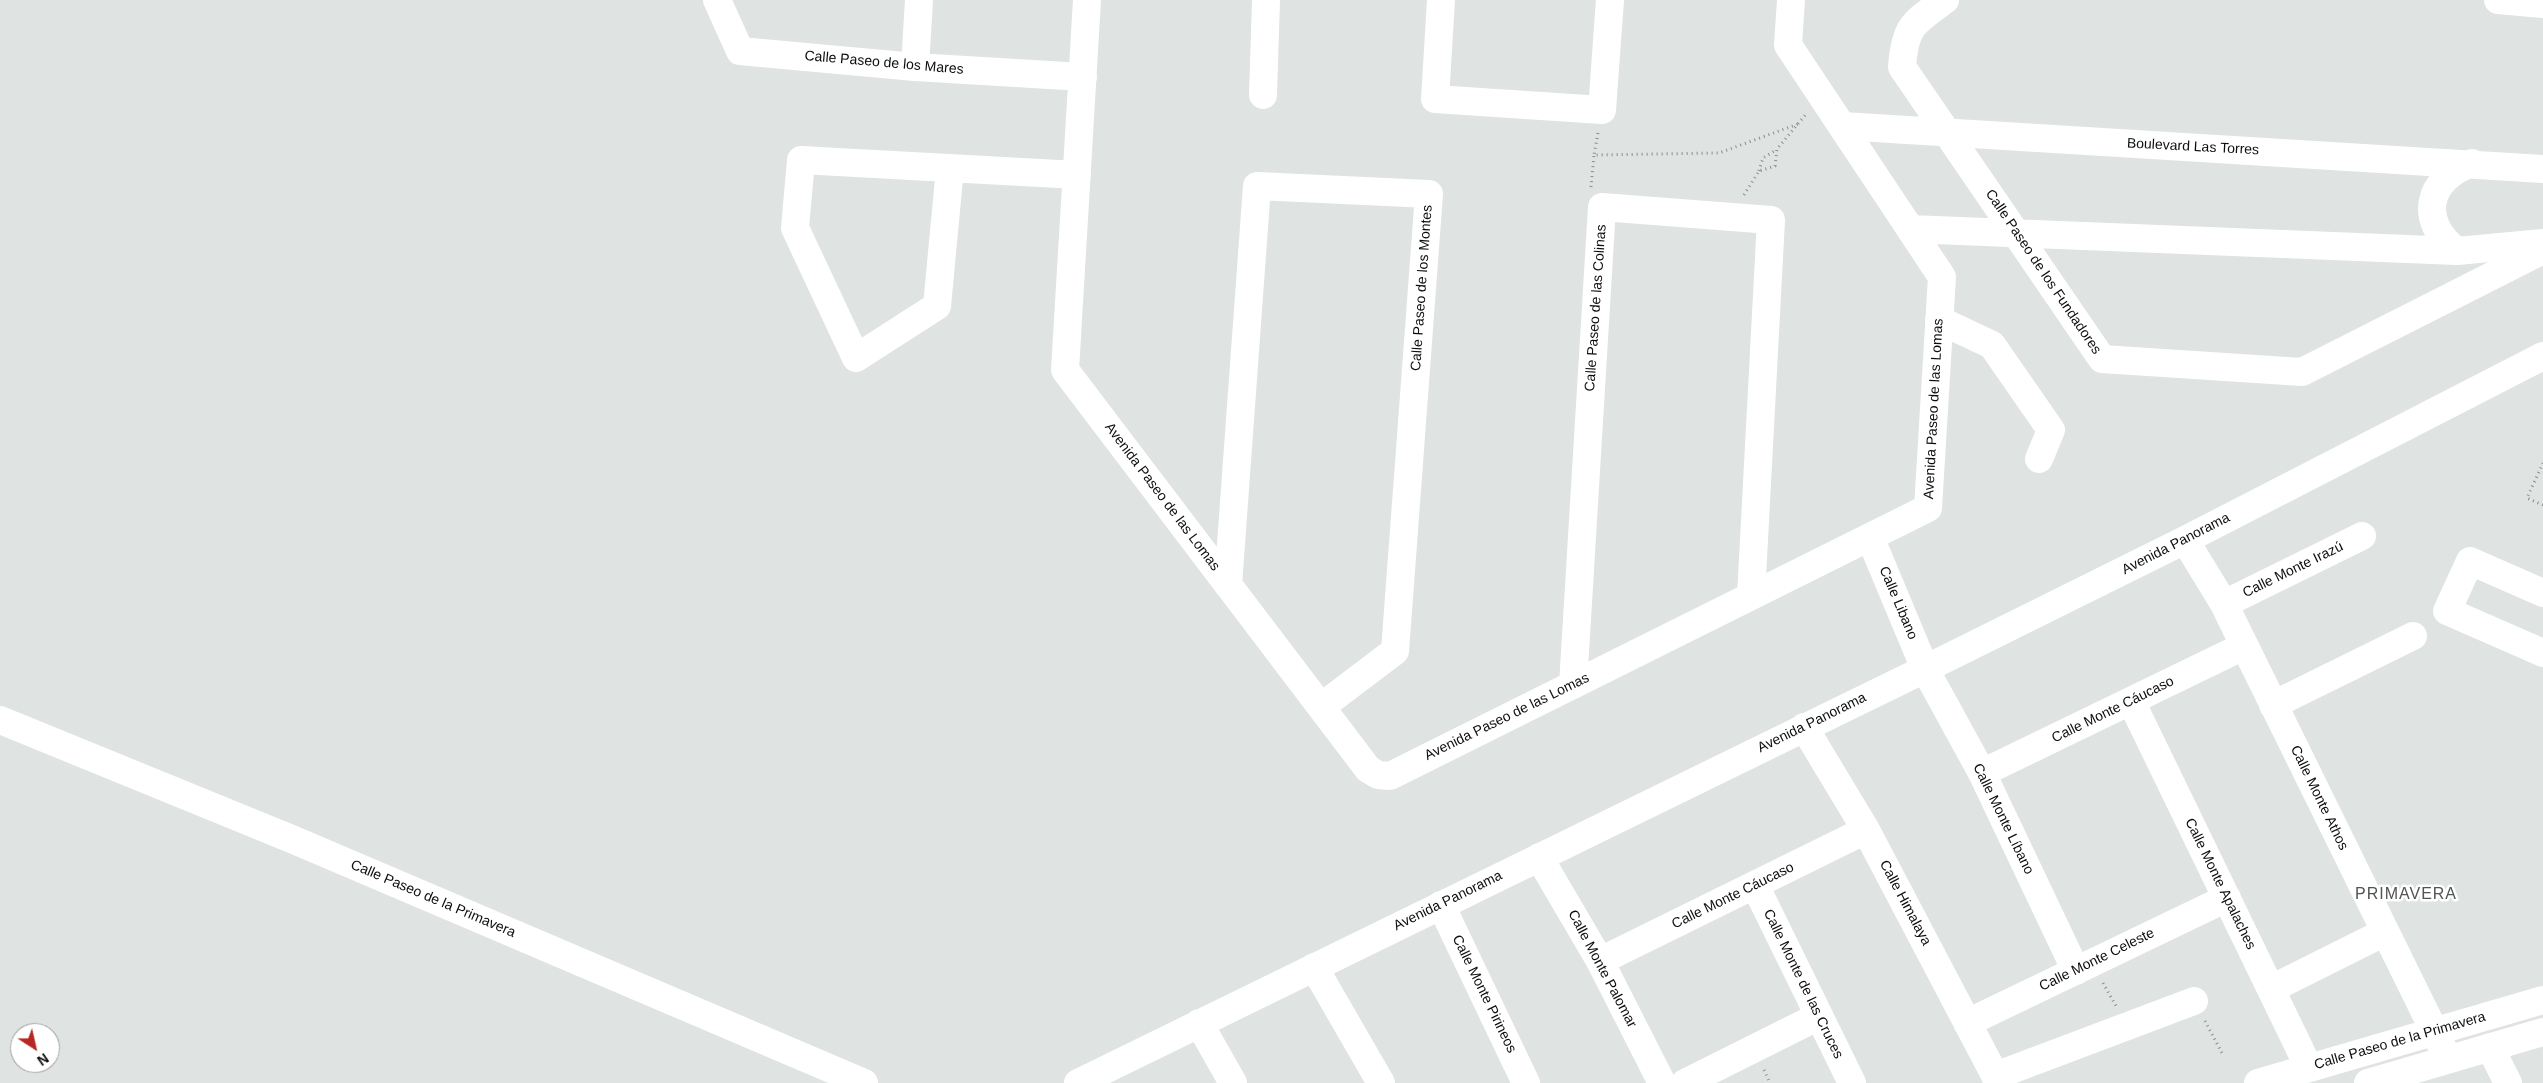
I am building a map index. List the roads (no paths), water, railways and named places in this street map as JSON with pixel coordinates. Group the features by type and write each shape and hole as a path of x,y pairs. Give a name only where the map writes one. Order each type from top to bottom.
{"street":[{"name":"Calle Paseo de los Mares","path":"717,0 740,51 916,67 1083,77"},
{"path":"916,67 919,0"},
{"name":"Avenida Paseo de las Lomas","path":"1087,0 1065,370 1368,769 1378,775 1390,776 1928,508 1942,277 1788,45 1791,0"},
{"path":"1263,95 1266,0"},
{"path":"1440,0 1435,100 1602,110 1610,0"},
{"name":"Calle Paseo de los Fundadores","path":"1945,0 1916,20 1904,41 1902,67 2102,359 2302,372 2543,250"},
{"path":"2498,0 2543,4"},
{"name":"Boulevard Las Torres","path":"1842,126 2472,163 2543,169"},
{"path":"950,168 937,306 856,358 795,228 801,160 950,168 1077,175"},
{"path":"2458,251 2444,242 2435,227 2432,211 2434,194 2443,179 2456,168 2472,163"},
{"name":"Calle Paseo de los Montes","path":"1228,585 1257,186 1429,194 1395,651 1321,707"},
{"name":"Calle Paseo de las Colinas","path":"1572,685 1602,207 1771,220 1751,596"},
{"path":"1910,228 2458,251 2543,243"},
{"path":"1940,320 1992,345 2051,430 2039,458"},
{"name":"Avenida Panorama","path":"1078,1083 1539,856 1925,669 2184,540 2543,356"},
{"name":"Calle Monte Irazú","path":"2224,604 2362,536"},
{"name":"Calle Libano","path":"1870,537 1925,669"},
{"name":"Calle Monte Athos","path":"2184,540 2224,604 2448,1060"},
{"path":"2543,593 2470,561 2447,611 2543,653"},
{"path":"2273,705 2413,636"},
{"name":"Calle Monte Cáucaso","path":"1982,773 2244,646"},
{"name":"Calle Monte Líbano","path":"1925,669 2084,967"},
{"name":"Calle Monte Apalaches","path":"2131,701 2309,1068"},
{"name":"Calle Paseo de la Primavera","path":"0,720 294,840 864,1083"},
{"name":"Calle Himalaya","path":"1804,727 1866,830 1997,1080"},
{"name":"Calle Monte Cáucaso","path":"1600,961 1866,830"},
{"name":"Calle Monte Palomar","path":"1539,856 1600,961 1662,1083"},
{"name":"Calle Monte de las Cruces","path":"1755,885 1852,1083"},
{"name":"Calle Monte Celeste","path":"1967,1022 2227,898"},
{"name":"Calle Monte Pirineos","path":"1441,905 1526,1083"},
{"path":"2271,989 2385,932"},
{"path":"1314,967 1381,1083"},
{"name":"Calle Paseo de la Primavera","path":"2258,1083 2543,1000"},
{"path":"1997,1080 2194,1002"},
{"path":"1685,1083 1819,1016"},
{"path":"1199,1023 1233,1083"},
{"path":"2368,1083 2543,1032"},
{"path":"2490,1047 2508,1083"}],"district":[{"name":"PRIMAVERA","path":"2406,895"}]}
